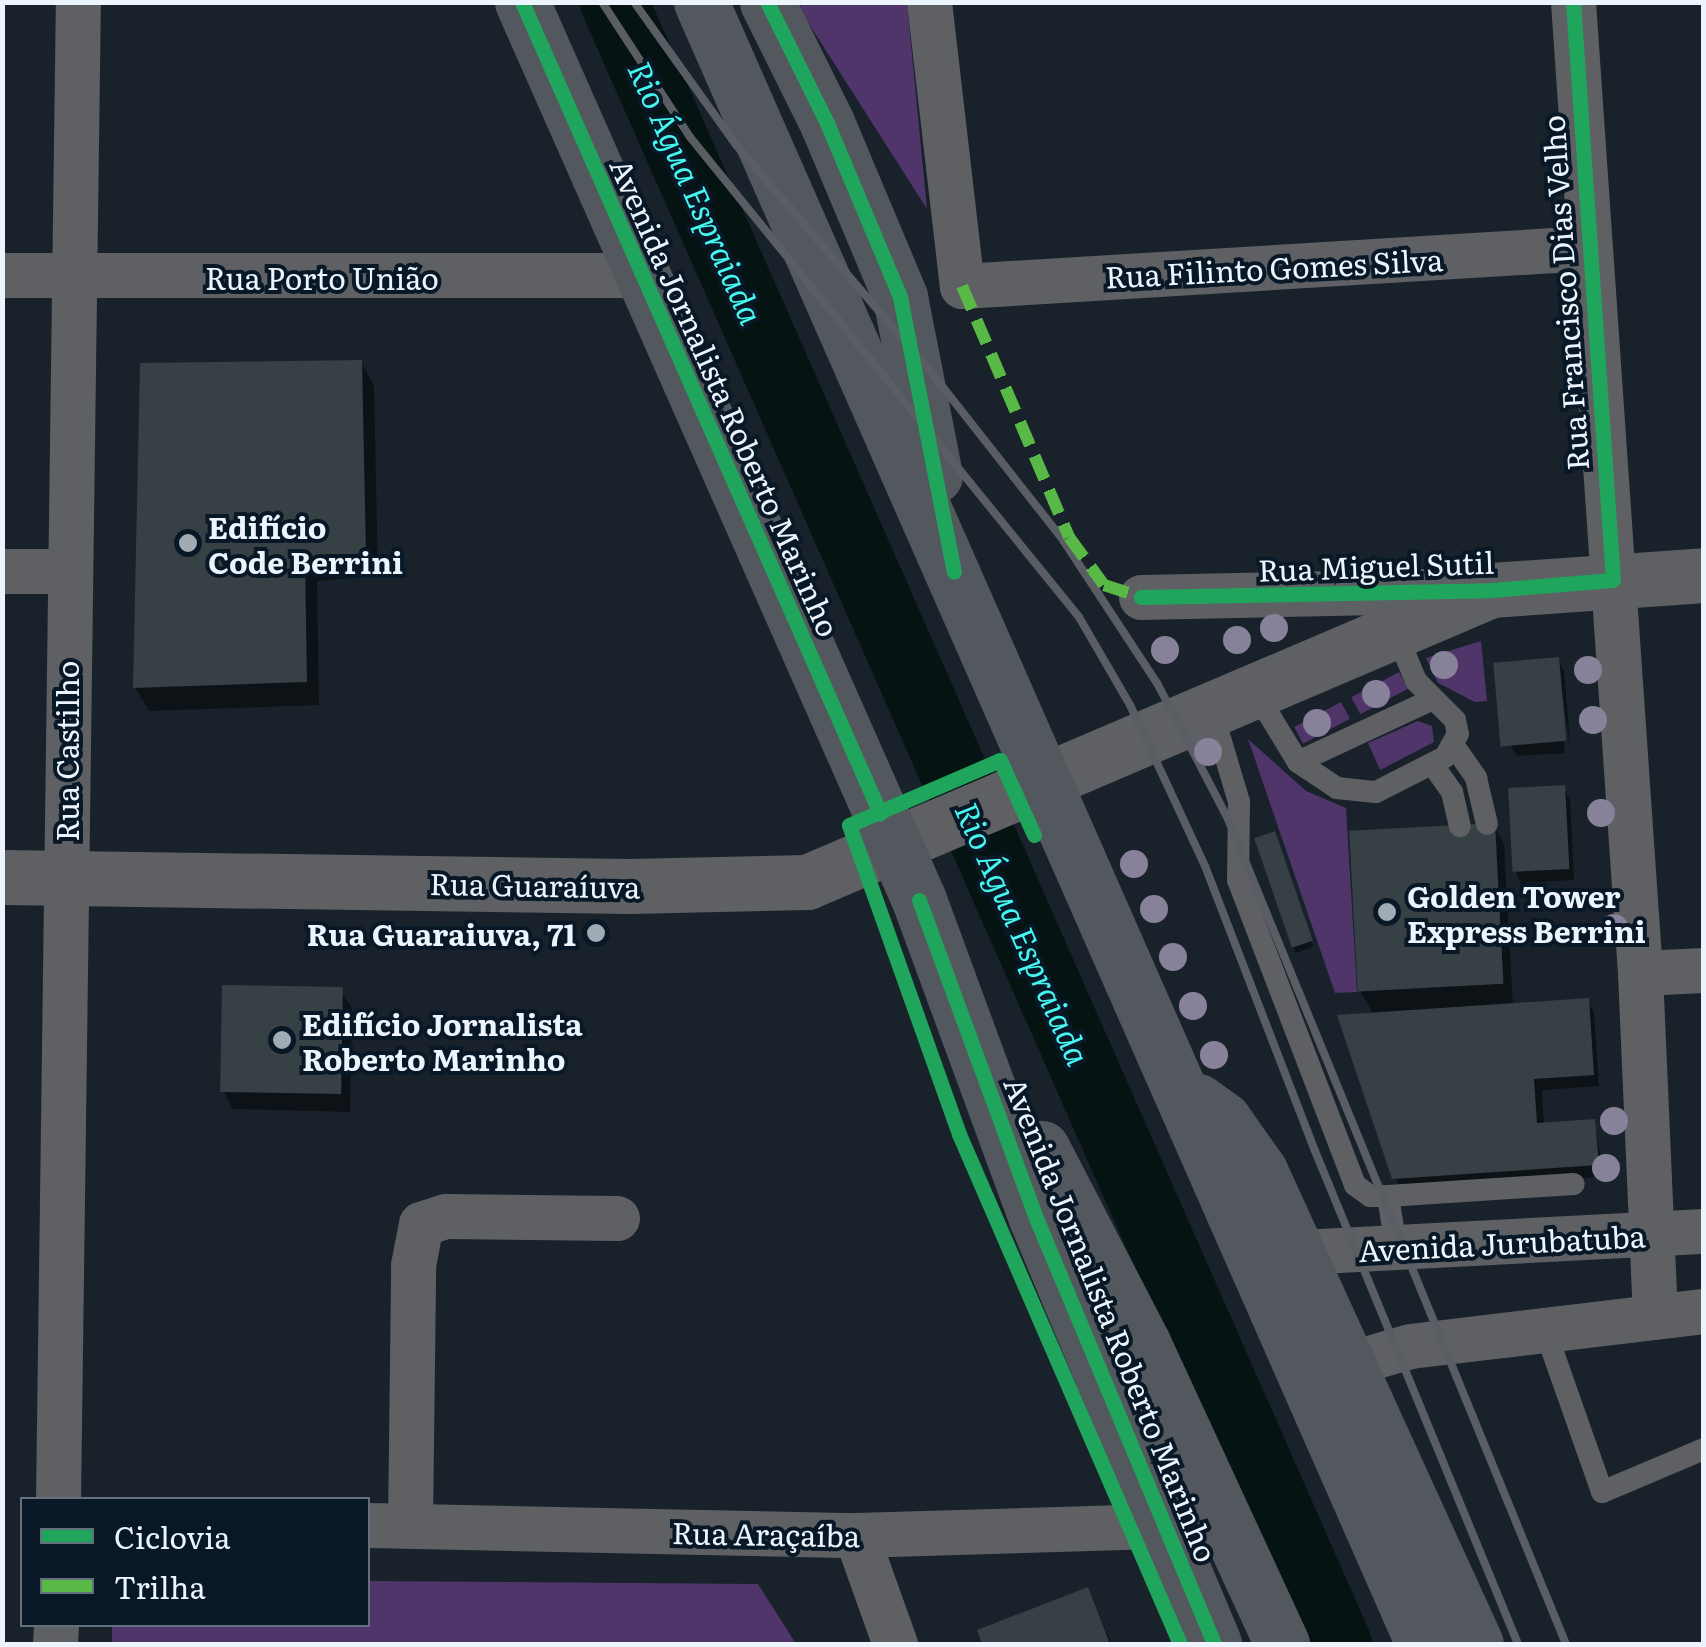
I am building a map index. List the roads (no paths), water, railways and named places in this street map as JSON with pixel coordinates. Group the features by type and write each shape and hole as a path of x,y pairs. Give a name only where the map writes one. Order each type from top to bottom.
{"main road":[{"name":"Avenida Jornalista Roberto Marinho","path":"522,2 641,275 915,839 948,968 1036,1218 1214,1644"},
{"path":"701,2 954,572 1025,787 1176,1084 1278,1256 1352,1363 1476,1644"},
{"path":"767,2 827,122 900,297 954,572"},
{"path":"948,968 1143,1344 1282,1644"},
{"path":"1278,1256 1424,1644"}],"street":[{"name":"Rua Castilho","path":"58,1497 66,571 78,2"},
{"name":"Rua Filinto Gomes Silva","path":"930,2 962,286 1586,248"},
{"name":"Rua Francisco Dias Velho","path":"1574,2 1586,248 1640,974 1656,1312"},
{"name":"Rua Porto União","path":"2,275 641,275"},
{"path":"2,570 66,571"},
{"name":"Rua Miguel Sutil","path":"1141,597 1491,590 1704,574"},
{"name":"Rua Miguel Sutil","path":"1025,787 1491,590"},
{"name":"Rua Guaraíuva","path":"2,877 746,885 807,882 915,839 1025,787"},
{"path":"1640,974 1704,970"},
{"path":"389,1525 413,1265 421,1224 446,1216 617,1218"},
{"name":"Avenida Jurubatuba","path":"1278,1256 1704,1232"},
{"path":"1352,1363 1410,1346 1656,1312 1704,1311"},
{"name":"Rua Araçaíba","path":"389,1525 856,1536 1165,1526"},
{"path":"856,1536 895,1644"}],"lane":[{"path":"1396,630 1430,700 1455,720 1454,746 1476,778 1486,824"},
{"path":"1232,699 1298,762 1337,788 1362,794 1433,765 1454,746"},
{"path":"1232,699 1239,802 1238,880 1355,1185 1370,1196 1388,1196 1574,1184"},
{"path":"1298,762 1430,700"},
{"path":"1433,765 1452,792 1460,826"},
{"path":"1388,1196 1396,1247"},
{"path":"1544,1327 1602,1492 1704,1448"}],"waterway":[{"name":"Rio Água Espraiada","path":"614,2 1338,1644"}],"railway":[{"path":"602,2 690,137 1079,617 1130,705 1205,866 1315,1151 1518,1644"},
{"path":"634,2 736,145 927,367 1061,537 1157,683 1228,819 1566,1644"}],"place":[{"name":"Edifício Code Berrini","path":"188,543"},
{"name":"Golden Tower Express Berrini","path":"1387,912"},
{"name":"Rua Guaraiuva, 71","path":"596,933"},
{"name":"Edifício Jornalista Roberto Marinho","path":"282,1040"}]}
